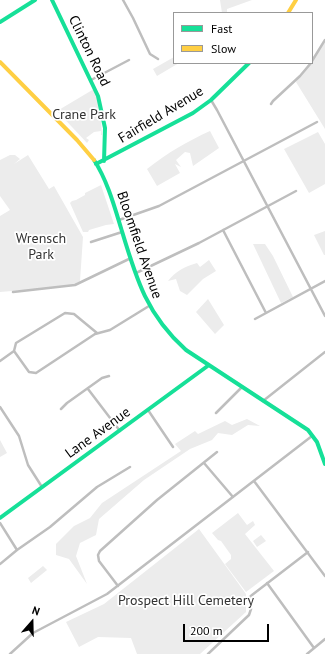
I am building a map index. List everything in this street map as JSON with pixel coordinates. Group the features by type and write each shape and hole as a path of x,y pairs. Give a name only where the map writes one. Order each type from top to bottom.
{"street":[{"path":"0,22 35,0"},
{"name":"Clinton Road","path":"52,0 98,96 103,113 105,136 104,161"},
{"path":"123,0 150,54 158,59"},
{"path":"289,12 296,0"},
{"path":"313,59 325,40"},
{"path":"91,80 129,60"},
{"name":"Bloomfield Avenue","path":"0,62 76,139 96,164 107,185 130,258 149,306 159,322 175,341 304,427 313,436 318,444 325,464"},
{"name":"Fairfield Avenue","path":"96,164 193,113 210,100 249,64"},
{"path":"271,104 300,76 309,64"},
{"path":"210,100 325,316"},
{"path":"118,220 159,206 317,122"},
{"path":"136,273 199,243 296,191"},
{"path":"223,230 266,313"},
{"path":"91,242 122,232"},
{"path":"13,292 75,285 130,258"},
{"path":"255,319 325,281"},
{"path":"14,351 28,372 36,374 98,333 110,330 149,306"},
{"path":"0,361 14,351 16,343 65,313 74,314 98,333"},
{"path":"263,401 325,352"},
{"name":"Lane Avenue","path":"0,518 209,365"},
{"path":"61,409 102,378 109,376"},
{"path":"216,413 242,387"},
{"path":"88,389 120,431"},
{"path":"0,407 19,436 28,465 43,487"},
{"path":"148,410 173,448"},
{"path":"10,654 33,633 101,599 313,436"},
{"path":"118,586 99,561 98,555 100,551 157,500 217,452"},
{"path":"204,463 233,497"},
{"path":"0,564 55,523 97,487 130,467"},
{"path":"254,481 325,576"},
{"path":"0,523 17,550"},
{"path":"208,654 249,615 251,609 250,598 308,552"},
{"path":"267,583 314,648"},
{"path":"307,654 325,639"}],"green space":[{"path":"220,0 252,0 227,9 227,12 222,12"},
{"path":"325,41 325,129 296,82 308,64 313,64 313,58"},
{"path":"173,58 173,64 177,64 157,76 153,69"},
{"name":"Crane Park","path":"94,89 100,106 102,135 101,131 94,132 86,138 89,140 87,143 57,111"},
{"path":"210,131 219,148 193,166 190,153 185,152 176,160 181,167 175,164 180,173 157,186 147,169 178,148"},
{"path":"318,132 325,144 325,184 309,193 284,149"},
{"name":"Wrensch Park","path":"10,155 15,155 20,159 14,164 28,155 49,189 54,186 83,237 80,281 72,286 0,292 0,216 10,210 0,196 0,160"},
{"path":"101,185 114,224 89,230 88,232 83,232 70,203"},
{"path":"325,231 325,255 324,255 314,235"},
{"path":"253,244 265,244 273,256 293,297 281,303"},
{"path":"209,260 216,271 203,279 187,295 180,291 176,279 168,281 177,272 184,268 197,263 200,267"},
{"path":"208,299 224,325 215,334 196,312"},
{"path":"247,419 260,426 248,425 232,435 218,433 212,440 190,449 144,480 99,519 96,535 80,543 76,556 87,584 69,559 56,555 56,544 74,526 90,518 102,503 181,451 175,444 195,431 198,434 225,421 232,425"},
{"path":"0,440 7,453 0,457"},
{"path":"238,513 247,525 253,521 255,525 245,534 274,571 246,592 225,564 231,559 231,555 221,541 218,540 212,533"},
{"name":"Prospect Hill Cemetery","path":"199,529 246,594 246,612 200,654 137,654 131,638 98,637 79,647 66,622 104,604"},
{"path":"261,535 266,541 257,547 253,541"},
{"path":"43,566 47,570 31,583 28,578"}],"traffic: fast":[{"path":"0,22 35,0"},
{"path":"52,0 98,96 105,128 104,161"},
{"path":"96,164 193,113 211,100 248,64"},
{"path":"94,160 110,193 132,263 144,294 161,323 186,350 308,430 317,442 325,464"},
{"path":"0,518 209,365"}],"traffic: slow":[{"path":"289,12 296,0"},
{"path":"0,62 77,140 94,160"}]}
